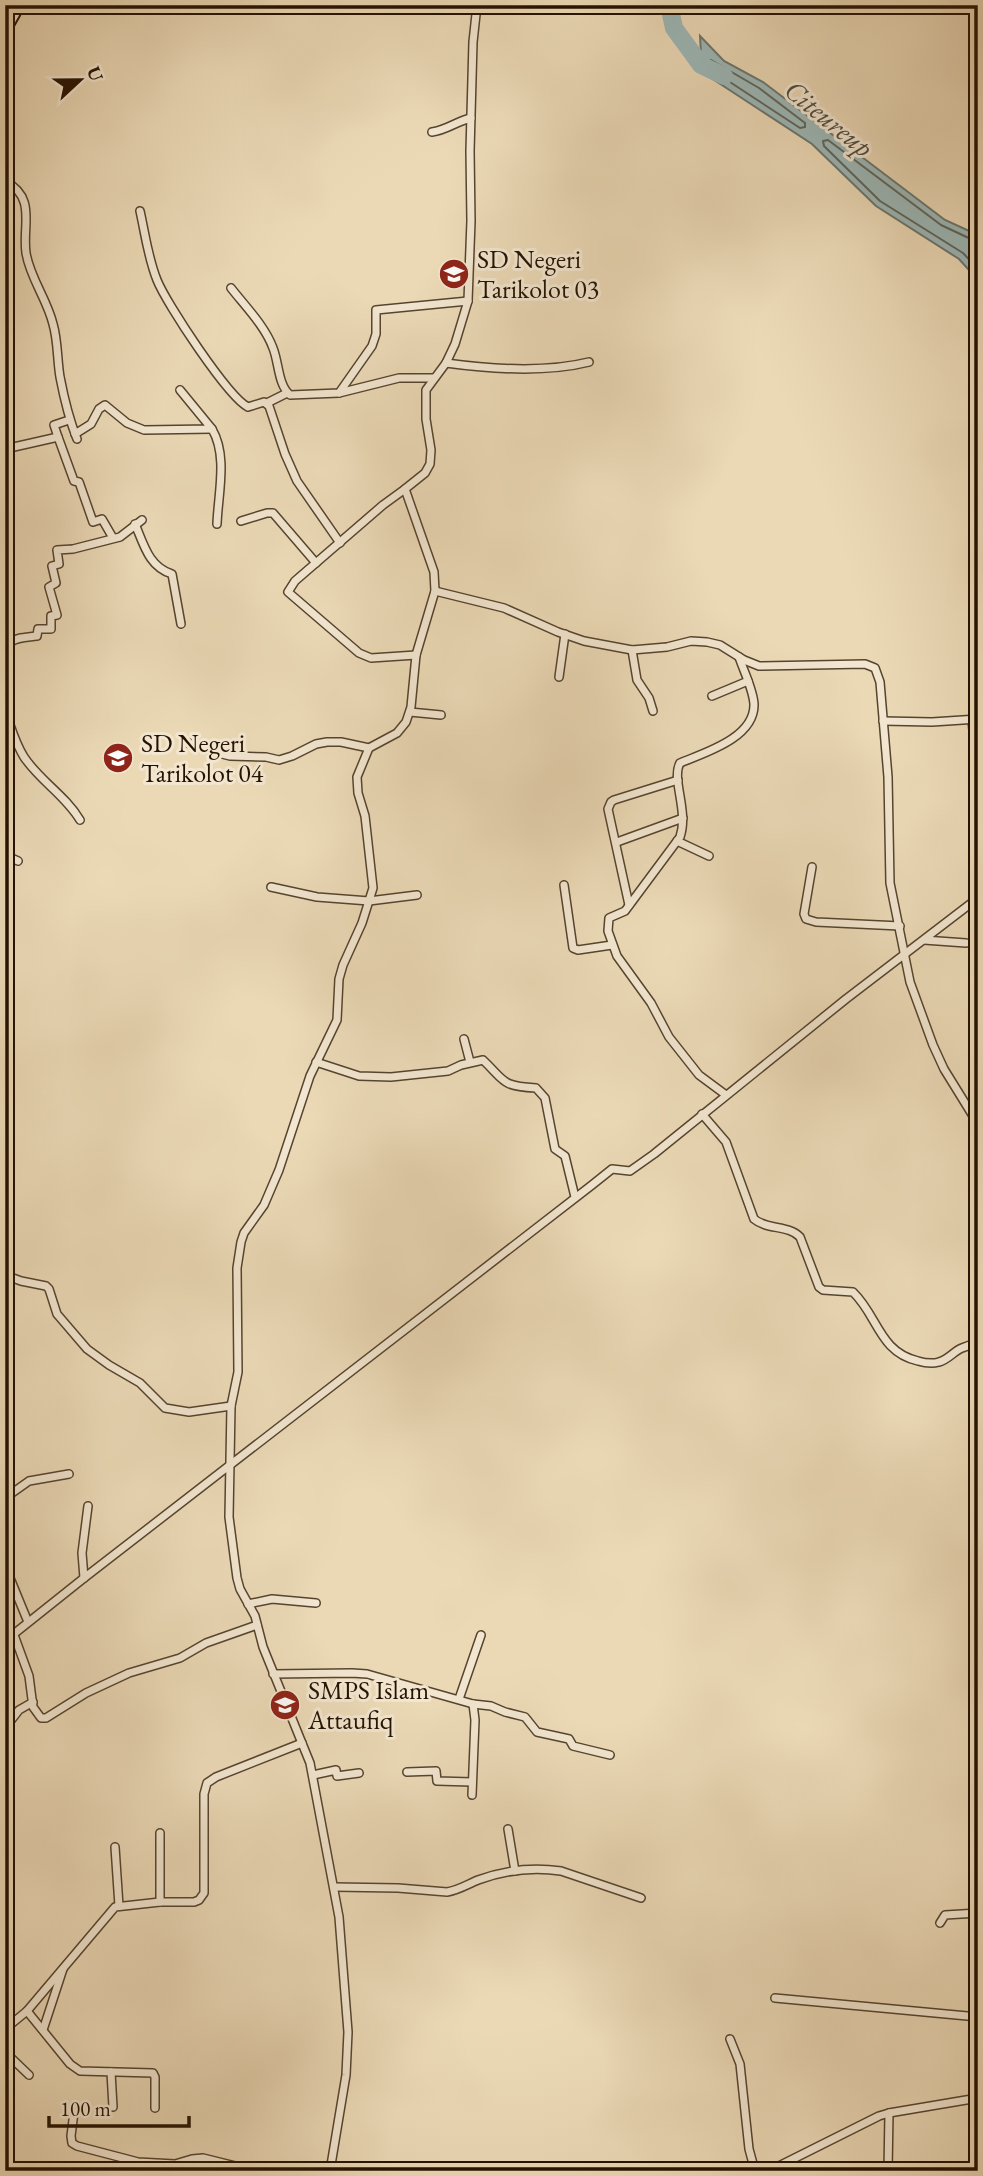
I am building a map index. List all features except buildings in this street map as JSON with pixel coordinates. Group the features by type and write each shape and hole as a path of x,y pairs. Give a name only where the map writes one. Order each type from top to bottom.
{"main road":[{"path":"5,30 19,5"}],"street":[{"path":"416,655 371,658 359,653 288,592 316,563 425,473 430,464 425,390 446,363 463,325 468,301 473,41 477,5"},
{"path":"432,132 445,130 471,118"},
{"path":"5,181 19,191 26,207 26,252 54,327 60,376 69,420 76,436 95,420 99,409 104,405 127,423 144,430 212,429"},
{"path":"140,211 157,280 172,309 229,390 242,404 248,407 267,403 287,393 295,396 339,393 399,377 433,378"},
{"path":"231,288 273,347 287,393"},
{"path":"339,393 372,346 376,334 376,310 468,301"},
{"path":"446,363 505,369 589,362"},
{"path":"180,390 212,429 218,441 221,460 217,524"},
{"path":"267,403 272,410 285,454 297,481 340,543"},
{"path":"69,420 54,425 66,464 74,481 79,482 93,522 102,519 113,538"},
{"path":"5,449 58,437"},
{"path":"330,2171 346,2075 348,2032 339,1917 313,1775 237,1578 233,1556 229,1517 229,1465 231,1406 237,1373 237,1268 244,1233 264,1205 279,1170 316,1062 337,1020 339,979 373,888 365,816 357,785 360,768 369,748 397,733 406,723 410,712 416,655 435,591 434,572 405,489"},
{"path":"241,521 273,513 316,563"},
{"path":"5,662 10,642 18,638 37,636 38,629 51,629 51,616 57,615 49,587 56,583 52,566 59,564 57,550 73,549 120,537 139,522 150,559 158,569 172,574 181,624"},
{"path":"435,591 504,608 584,641 632,650 658,649 698,641 720,645 759,666 848,664 875,668 878,675 888,777 890,883 910,982 944,1069 978,1124"},
{"path":"559,677 565,634"},
{"path":"632,650 637,680 649,698 653,711"},
{"path":"726,1095 690,1065 617,956 608,931 609,918 623,912 629,905 677,841 683,828 676,772 680,763 720,746 737,735 749,722 754,703 739,657"},
{"path":"712,696 748,681"},
{"path":"5,711 23,756 66,799 80,820"},
{"path":"410,712 441,715"},
{"path":"883,721 975,719 978,785"},
{"path":"5,740 14,736"},
{"path":"188,743 230,756 279,760 327,742 369,748"},
{"path":"629,905 608,809 611,802 678,780"},
{"path":"617,842 683,818"},
{"path":"677,841 709,856"},
{"path":"5,855 18,861"},
{"path":"812,867 804,914 806,919 816,922 900,926"},
{"path":"564,885 573,948 579,950 612,945"},
{"path":"271,887 317,897 369,901 417,895"},
{"path":"5,1642 83,1578 575,1197 612,1169 630,1171 978,898"},
{"path":"924,940 966,943"},
{"path":"464,1040 470,1062"},
{"path":"316,1062 359,1076 391,1077 448,1071 483,1060 495,1074 510,1085 536,1088 545,1098 555,1149 565,1156 575,1197"},
{"path":"702,1114 726,1142 754,1219 762,1225 796,1232 819,1287 822,1290 853,1292 867,1308 892,1350 905,1358 934,1363 948,1358 961,1348 978,1343"},
{"path":"5,1275 50,1289 57,1314 87,1349 109,1366 140,1383 166,1408 189,1412 231,1406"},
{"path":"5,1498 30,1481 69,1474"},
{"path":"83,1578 82,1543 88,1506"},
{"path":"5,1566 28,1622"},
{"path":"248,1604 272,1599 316,1603"},
{"path":"14,1635 29,1676 33,1707 41,1718 51,1716 86,1693 129,1673 180,1658 206,1643 257,1625"},
{"path":"459,1699 481,1635"},
{"path":"273,1674 367,1674 526,1717 537,1732 569,1739 573,1746 610,1755"},
{"path":"5,1728 19,1710 33,1702"},
{"path":"472,1795 475,1720 473,1703"},
{"path":"5,2029 27,2011 106,1916 119,1906 199,1900 204,1893 204,1794 207,1783 302,1743"},
{"path":"313,1775 336,1770 337,1776 359,1773"},
{"path":"407,1772 436,1771 437,1781 472,1782"},
{"path":"508,1829 515,1871"},
{"path":"160,1833 160,1902"},
{"path":"115,1847 119,1906"},
{"path":"334,1887 447,1892 478,1880 515,1871 548,1869 641,1898"},
{"path":"940,1923 945,1915 978,1913"},
{"path":"43,2030 65,1965"},
{"path":"775,1998 978,2017"},
{"path":"27,2011 74,2068 85,2073 153,2073 155,2108"},
{"path":"730,2039 740,2064 749,2149 755,2171"},
{"path":"5,2052 29,2075"},
{"path":"111,2072 113,2107"},
{"path":"769,2171 889,2113 978,2098"},
{"path":"74,2112 71,2136 72,2143 77,2146 138,2162 175,2164 203,2158 255,2171"},
{"path":"888,2171 889,2113"}],"water":[{"path":"700,36 724,61 763,82 945,220 978,235 978,280 959,259 876,206 812,144 702,72"}],"waterway":[{"name":"Citeureup","path":"669,5 674,28 701,65 724,76"}],"place":[{"name":"SD Negeri Tarikolot 03","path":"454,274"},
{"name":"SD Negeri Tarikolot 04","path":"118,758"},
{"name":"SMPS Islam Attaufiq","path":"285,1705"}]}
